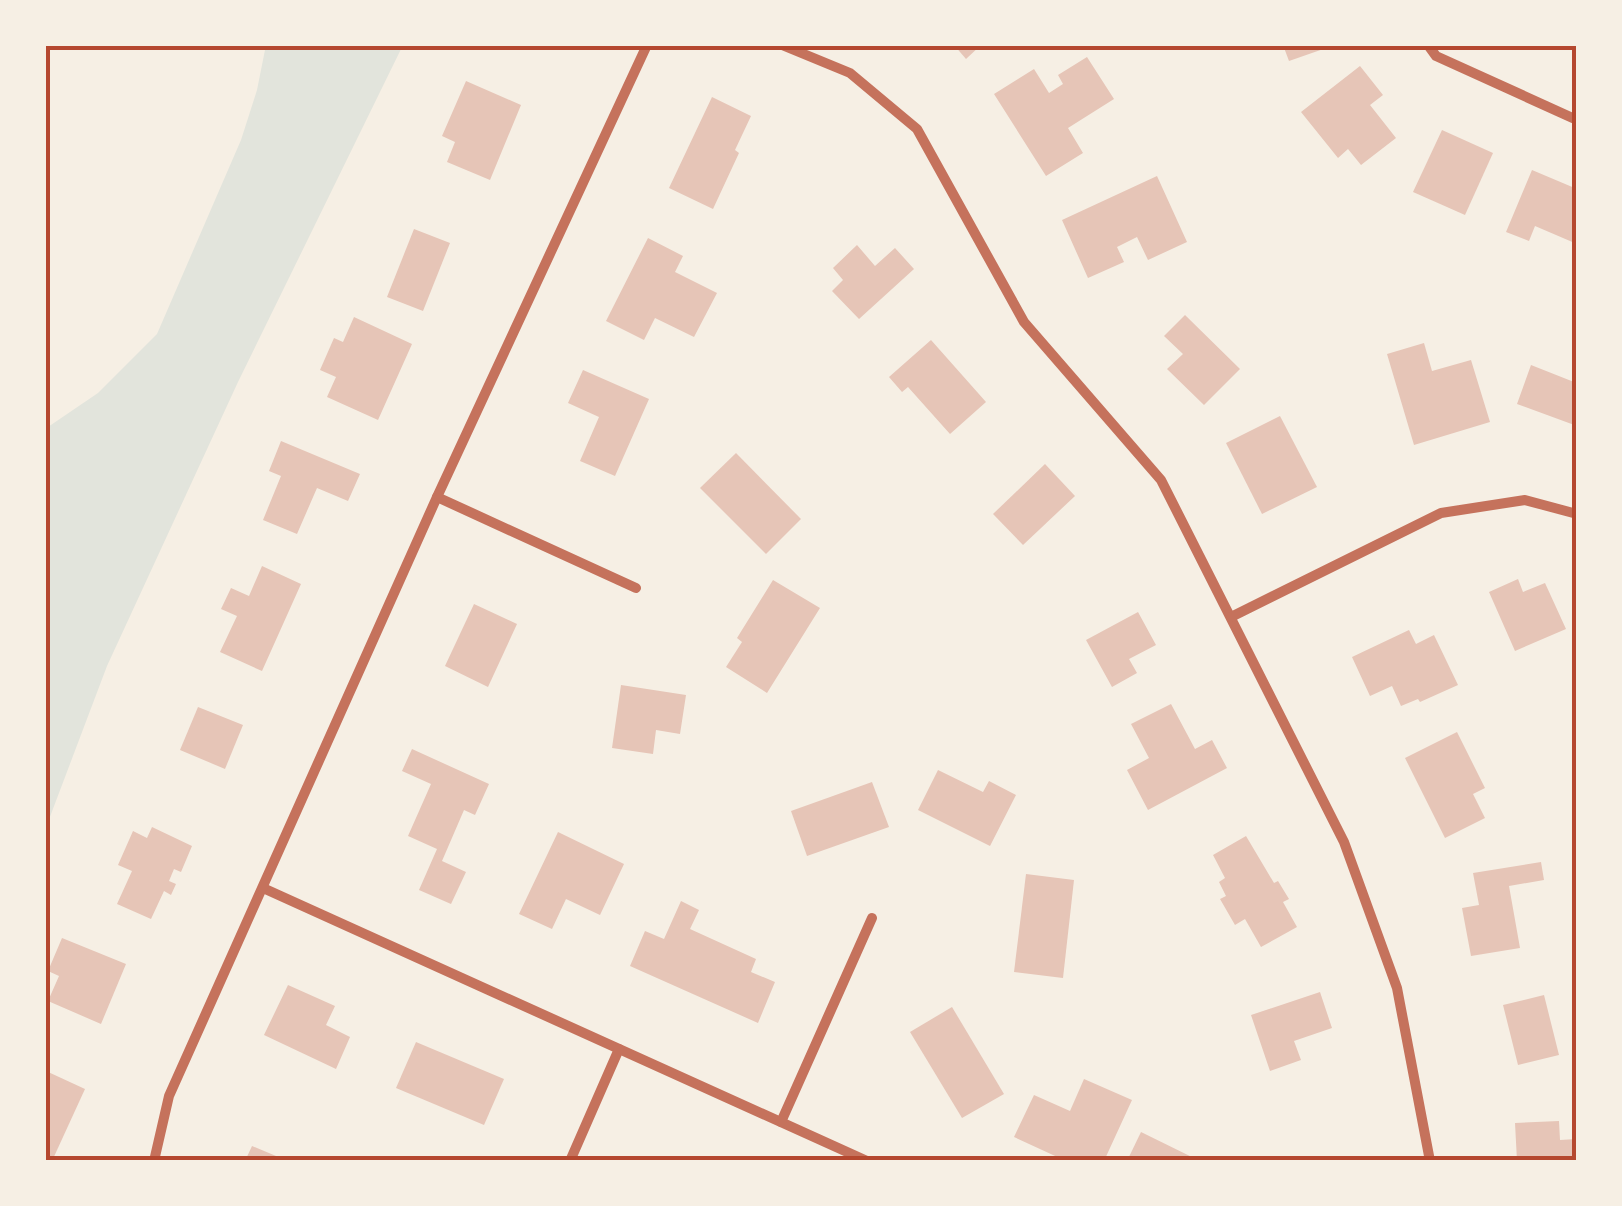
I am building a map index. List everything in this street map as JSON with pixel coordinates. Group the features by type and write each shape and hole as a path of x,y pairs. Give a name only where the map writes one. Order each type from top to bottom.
{"street":[{"path":"154,1161 169,1096 437,497 647,45"},
{"path":"782,45 850,74 917,129 1024,322 1160,480 1344,842 1396,988 1430,1161"},
{"path":"1428,45 1436,56 1577,120"},
{"path":"437,497 636,588"},
{"path":"1231,617 1442,512 1525,500 1577,514"},
{"path":"263,888 867,1161"},
{"path":"780,1122 872,918"},
{"path":"570,1161 619,1048"}],"shaded area":[{"path":"266,45 403,45 238,382 107,666 45,830 45,429 98,393 157,334 241,140"}],"building":[{"path":"954,45 981,45 966,59"},
{"path":"1283,45 1332,45 1332,46 1289,61"},
{"path":"1087,57 1114,99 1068,128 1083,153 1046,176 994,94 1034,69 1049,93 1063,84 1058,75"},
{"path":"1360,66 1383,95 1370,105 1396,138 1361,165 1348,149 1338,158 1301,112"},
{"path":"466,81 521,105 490,180 447,162 455,142 442,136"},
{"path":"712,97 751,116 713,209 669,188"},
{"path":"1442,130 1493,153 1465,215 1413,192"},
{"path":"1532,170 1577,189 1577,244 1535,226 1529,241 1506,232"},
{"path":"1157,176 1187,242 1148,260 1137,237 1117,247 1124,262 1088,278 1062,220"},
{"path":"414,229 450,243 423,311 387,297"},
{"path":"648,238 683,256 675,272 717,293 694,337 655,318 644,340 606,321"},
{"path":"857,245 875,266 895,248 914,269 859,319 832,291 843,280 833,268"},
{"path":"1185,315 1240,369 1204,405 1167,369 1183,354 1164,336"},
{"path":"354,317 412,344 378,420 327,397 336,377 320,370 334,338 343,342"},
{"path":"931,340 986,402 950,434 908,387 902,392 889,377"},
{"path":"1424,343 1432,371 1471,360 1490,422 1414,445 1387,354"},
{"path":"1531,365 1574,382 1577,374 1577,426 1517,404"},
{"path":"583,370 649,399 615,476 580,461 599,417 568,403"},
{"path":"1280,416 1317,487 1262,514 1226,443"},
{"path":"281,441 360,474 348,501 317,488 297,534 263,520 281,476 269,471"},
{"path":"736,453 801,519 766,554 700,488"},
{"path":"1045,464 1075,496 1023,545 993,514"},
{"path":"262,566 301,584 262,671 220,652 237,616 221,609 231,588 249,596"},
{"path":"1518,579 1523,592 1545,583 1566,629 1515,651 1489,592"},
{"path":"773,580 820,608 767,693 726,667 742,642 737,638"},
{"path":"474,604 517,624 488,687 445,666"},
{"path":"1138,612 1156,645 1129,659 1137,673 1112,687 1086,640"},
{"path":"1409,630 1416,644 1434,635 1458,685 1401,706 1392,686 1370,696 1352,657"},
{"path":"621,685 686,695 680,734 656,730 653,754 612,748"},
{"path":"1171,704 1195,749 1212,740 1227,768 1148,810 1127,770 1149,758 1131,724"},
{"path":"198,707 243,725 225,769 180,750"},
{"path":"1457,732 1485,788 1473,794 1485,818 1445,838 1405,758"},
{"path":"412,749 489,784 475,815 464,810 442,861 466,872 451,904 419,890 437,849 408,836 431,784 402,771"},
{"path":"938,770 983,792 989,781 1016,795 990,846 918,810"},
{"path":"872,782 889,827 807,856 791,811"},
{"path":"152,827 192,846 181,872 174,869 169,881 176,884 171,895 164,891 151,919 117,904 132,871 118,865 133,831 147,838"},
{"path":"558,832 624,864 600,915 566,899 552,929 519,914"},
{"path":"1246,836 1274,883 1278,881 1289,899 1283,902 1297,927 1261,947 1245,919 1235,925 1220,899 1226,896 1219,882 1225,878 1213,855"},
{"path":"1541,862 1544,880 1509,886 1520,948 1471,956 1462,908 1479,905 1473,873"},
{"path":"1026,874 1074,880 1063,978 1014,972"},
{"path":"681,901 699,910 690,929 756,959 751,972 775,982 758,1023 630,966 645,931 664,939"},
{"path":"62,938 126,964 101,1024 48,1001 59,976 48,971"},
{"path":"288,985 335,1006 326,1025 350,1037 336,1069 264,1035"},
{"path":"1320,992 1332,1028 1294,1041 1301,1060 1270,1071 1251,1015"},
{"path":"1544,995 1559,1055 1518,1065 1503,1005"},
{"path":"952,1007 1004,1094 962,1118 910,1032"},
{"path":"416,1042 504,1079 484,1125 396,1088"},
{"path":"46,1071 85,1089 52,1161 45,1159"},
{"path":"1084,1079 1132,1100 1104,1161 1066,1161 1014,1137 1034,1095 1070,1111"},
{"path":"1559,1121 1560,1140 1576,1139 1577,1161 1517,1161 1515,1123"},
{"path":"1141,1132 1200,1161 1127,1161"},
{"path":"252,1146 288,1161 245,1161"}]}
